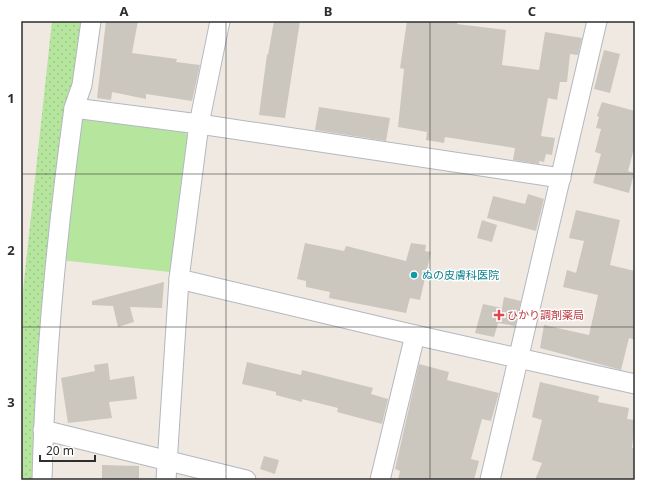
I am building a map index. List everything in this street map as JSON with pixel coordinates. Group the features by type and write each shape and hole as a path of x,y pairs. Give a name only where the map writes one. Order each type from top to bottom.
{"street":[{"path":"42,480 56,256 74,108 82,85 91,21"},
{"path":"167,471 179,278 199,124 220,21"},
{"path":"490,480 597,21"},
{"path":"74,108 199,124 561,178"},
{"path":"179,278 415,335 635,384"},
{"path":"380,480 415,335"},
{"path":"44,430 167,471 246,480"}],"green space":[{"path":"52,21 84,21 37,480 21,480 21,309"},
{"path":"88,117 183,130 192,140 170,272 60,260 77,124"}],"building":[{"path":"106,21 138,21 132,53 177,59 176,62 200,65 192,101 146,94 146,99 112,92 111,100 97,98"},
{"path":"274,21 300,21 285,118 259,115 267,54 268,55"},
{"path":"407,21 458,21 457,24 506,30 502,65 539,70 545,32 582,38 578,55 570,54 567,82 560,82 557,100 548,98 541,136 555,138 552,155 546,154 544,162 539,161 539,164 513,160 515,148 445,137 444,143 426,140 427,132 398,127 404,69 400,68"},
{"path":"604,50 620,54 610,93 594,89"},
{"path":"602,102 635,111 635,145 628,171 634,173 629,193 593,183 601,154 595,152 601,129 596,128 599,117 597,116"},
{"path":"319,107 390,118 386,141 315,130"},
{"path":"528,194 544,199 536,231 487,218 493,196 525,204"},
{"path":"576,210 620,220 610,265 635,271 635,340 629,338 621,370 540,348 544,325 589,335 598,295 563,287 567,270 576,273 584,241 569,238"},
{"path":"482,220 497,225 492,242 477,238"},
{"path":"305,243 344,251 346,246 406,261 411,243 426,245 425,251 431,252 420,300 410,298 406,313 329,298 330,292 306,287 306,281 297,279"},
{"path":"164,282 162,308 130,307 134,322 118,327 113,306 92,305 92,301"},
{"name":"ひかり調剤薬局","path":"504,297 521,301 515,326 498,323 494,337 475,333 483,304 502,308"},
{"path":"247,362 301,375 302,370 373,388 371,394 388,399 382,424 337,412 338,408 302,399 302,402 276,395 276,392 242,384"},
{"path":"108,363 110,380 134,376 137,399 109,402 112,418 68,423 61,378 95,371 94,365"},
{"path":"419,364 449,372 447,380 499,393 491,421 482,419 471,459 479,461 474,480 398,480 400,471 395,469"},
{"path":"540,382 599,396 598,402 629,408 627,419 635,420 632,448 635,449 635,480 535,480 542,463 532,460 542,420 532,417"},
{"path":"264,456 279,460 275,474 260,469"},
{"path":"102,465 139,466 139,480 102,480"}],"place":[{"name":"ぬの皮膚科医院","path":"414,275"},
{"name":"ひかり調剤薬局","path":"499,315"}]}
